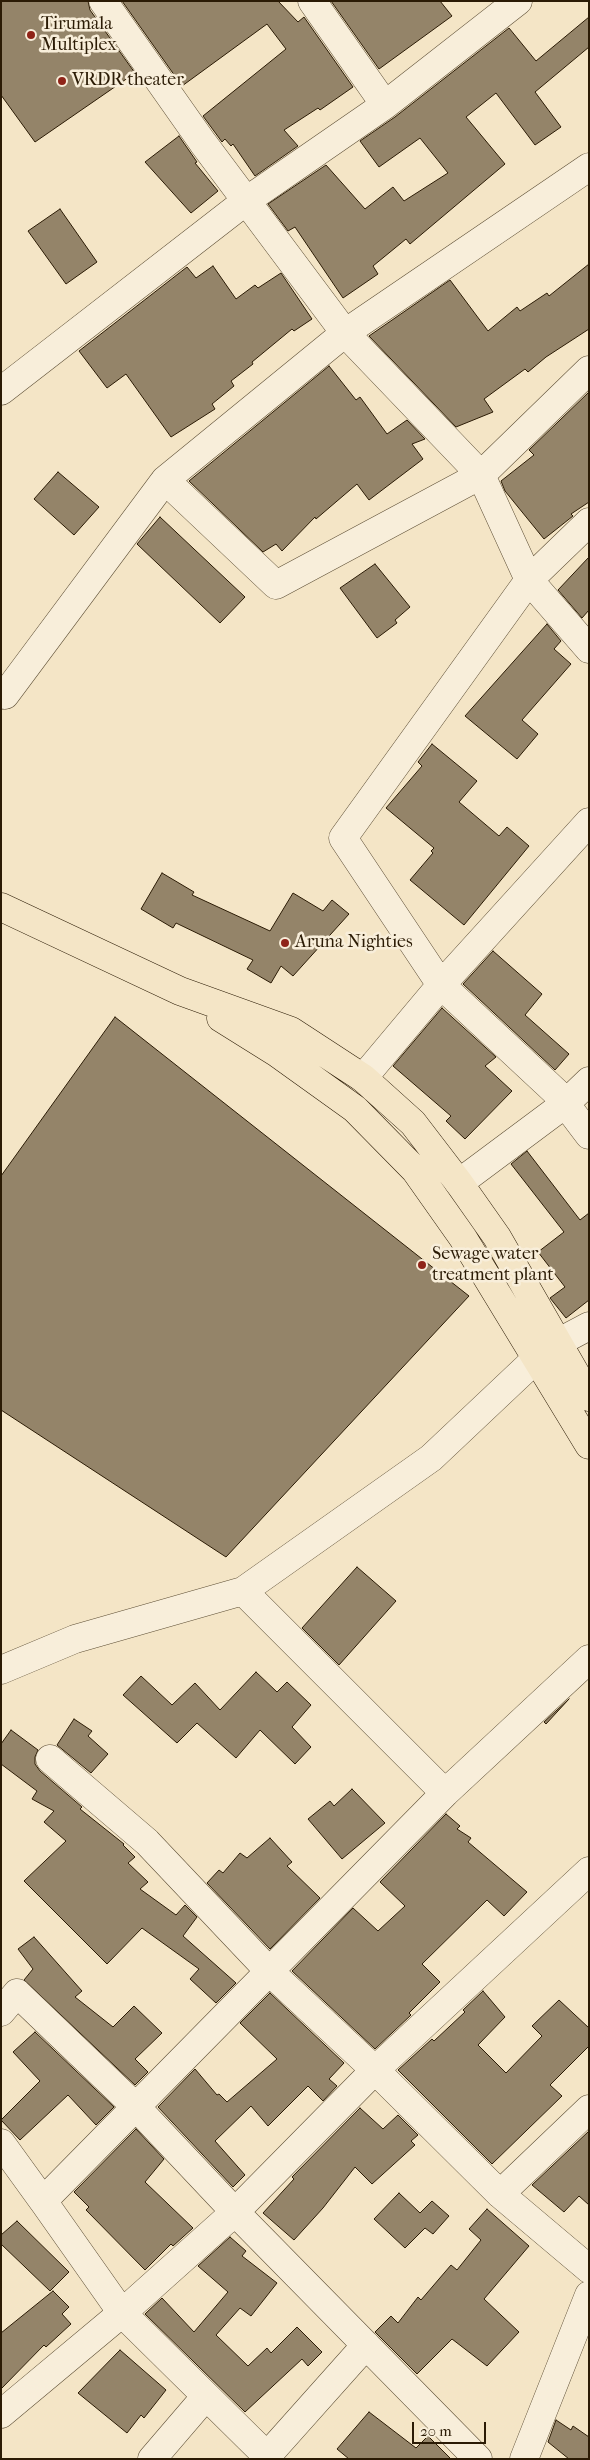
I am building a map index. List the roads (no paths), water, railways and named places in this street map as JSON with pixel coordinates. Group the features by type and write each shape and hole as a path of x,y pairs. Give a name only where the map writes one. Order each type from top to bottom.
{"main road":[{"path":"1,907 174,989 291,1030 363,1078 413,1123 497,1237 589,1445"},
{"path":"174,989 277,1053 362,1116 415,1170 547,1351 589,1397"}],"street":[{"path":"103,1 246,201 345,334 481,475 529,580 589,649"},
{"path":"312,1 385,106"},
{"path":"1,391 246,201 385,106 518,1"},
{"path":"5,694 165,480 345,334 589,167"},
{"path":"165,480 276,585 481,475 589,370"},
{"path":"589,522 529,580 343,838 441,985 558,1094 589,1135"},
{"path":"363,1078 441,985 589,822"},
{"path":"459,1183 565,1104 589,1081"},
{"path":"1,1670 75,1640 243,1591 431,1458 547,1351 589,1326"},
{"path":"243,1591 445,1793"},
{"path":"43,2201 137,2108 445,1793 589,1659"},
{"path":"50,1759 147,1842 270,1972 375,2070 500,2194 589,2268"},
{"path":"1,2414 122,2313 235,2212 375,2070 589,1871"},
{"path":"1,2012 17,1993 137,2108 235,2212 478,2459"},
{"path":"500,2194 589,2109"},
{"path":"1,2143 122,2313 206,2396 252,2453 267,2456 366,2345"},
{"path":"524,2459 589,2295"},
{"path":"152,2459 206,2396"}],"place":[{"name":"Tirumala Multiplex","path":"31,35"},
{"name":"VRDR theater","path":"62,81"},
{"name":"Aruna Nighties","path":"285,943"},
{"name":"Sewage water treatment plant","path":"422,1265"}]}
